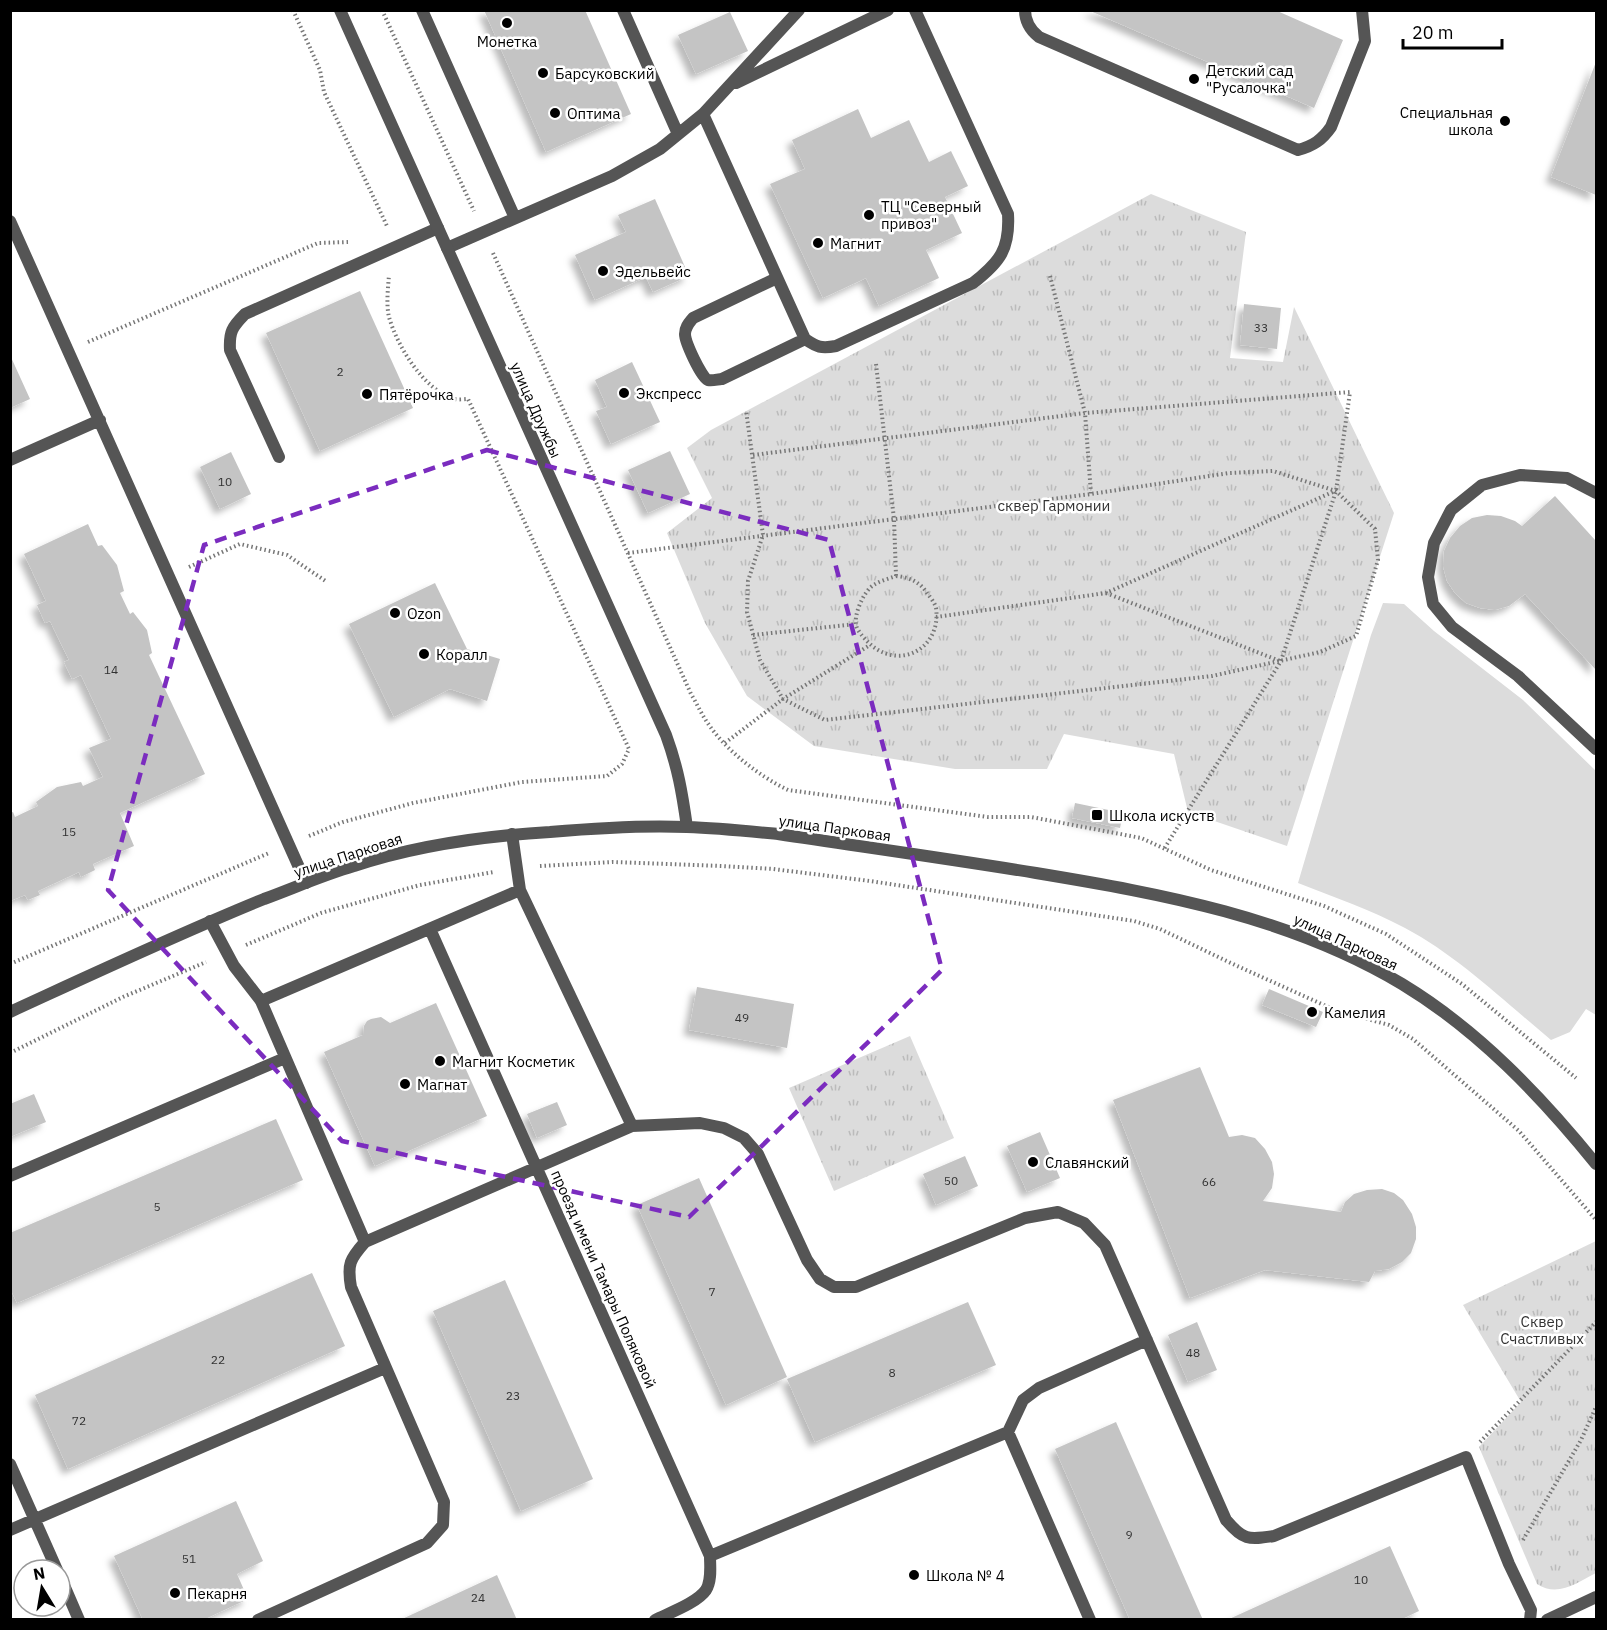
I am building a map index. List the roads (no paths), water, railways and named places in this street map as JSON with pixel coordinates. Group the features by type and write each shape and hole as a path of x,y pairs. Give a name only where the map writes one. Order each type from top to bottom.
{"street":[{"name":"улица Дружбы","path":"340,10 666,735 682,789 687,827"},
{"path":"422,10 515,218"},
{"path":"623,10 678,134"},
{"path":"447,248 612,176 660,148 704,114 799,10"},
{"path":"730,86 888,10"},
{"path":"704,114 805,339 814,345 823,348 836,346 973,283 990,270 1003,252 1009,233 1008,214 915,10"},
{"path":"1025,10 1025,18 1031,31 1038,37 1298,150 1310,147 1323,139 1331,127 1365,41 1362,10"},
{"path":"10,221 306,883"},
{"path":"279,458 230,350 229,339 233,326 245,315 438,228"},
{"path":"777,278 693,318 687,324 684,333 686,340 702,375 707,379 722,379 805,339"},
{"path":"10,460 99,420"},
{"path":"1596,493 1567,478 1520,475 1482,485 1451,510 1434,543 1428,577 1433,604 1452,627 1518,676 1596,749"},
{"name":"улица Парковая","path":"10,1012 210,921 306,883 403,852 512,834 611,827 687,827 778,834 1094,883 1174,898 1221,910 1312,939 1402,985 1443,1012 1514,1073 1596,1164"},
{"path":"512,834 520,890 632,1126"},
{"path":"261,1001 520,890"},
{"path":"210,921 234,966 261,1001 365,1242"},
{"name":"проезд имени Тамары Поляковой","path":"430,929 710,1556 710,1573 706,1590 693,1601 655,1620"},
{"path":"10,1176 285,1058"},
{"path":"258,1620 427,1543 443,1525 444,1502 351,1287 348,1272 353,1255 365,1242 632,1126 700,1123 724,1128 744,1138 758,1154 807,1260 820,1280 834,1287 856,1287 1025,1218 1059,1212 1084,1223 1105,1245 1226,1520 1238,1533 1252,1539 1274,1536 1466,1456 1509,1564 1531,1610 1530,1620"},
{"path":"710,1556 1008,1432 1023,1400 1039,1388 1147,1340"},
{"path":"10,1530 385,1368"},
{"path":"1008,1432 1090,1620"},
{"path":"10,1464 52,1558"},
{"path":"1547,1620 1596,1597"},
{"path":"72,1604 79,1620"}],"place":[{"name":"Монетка","path":"507,23"},
{"name":"Барсуковский","path":"543,73"},
{"name":"Детский сад \"Русалочка\"","path":"1194,79"},
{"name":"Оптима","path":"555,113"},
{"name":"Специальная школа","path":"1505,121"},
{"name":"ТЦ \"Северный привоз\"","path":"869,215"},
{"name":"Магнит","path":"818,243"},
{"name":"Эдельвейс","path":"603,271"},
{"name":"Экспресс","path":"624,393"},
{"name":"Пятёрочка","path":"367,394"},
{"name":"Ozon","path":"395,613"},
{"name":"Коралл","path":"424,654"},
{"name":"Школа искуств","path":"1097,815"},
{"name":"Камелия","path":"1312,1012"},
{"name":"Магнит Косметик","path":"440,1061"},
{"name":"Магнат","path":"405,1084"},
{"name":"Славянский","path":"1033,1162"},
{"name":"Школа № 4","path":"914,1575"},
{"name":"Пекарня","path":"175,1593"}],"park label":[{"name":"сквер Гармонии","path":"1054,505"},
{"name":"Сквер Счастливых","path":"1542,1330"}]}
